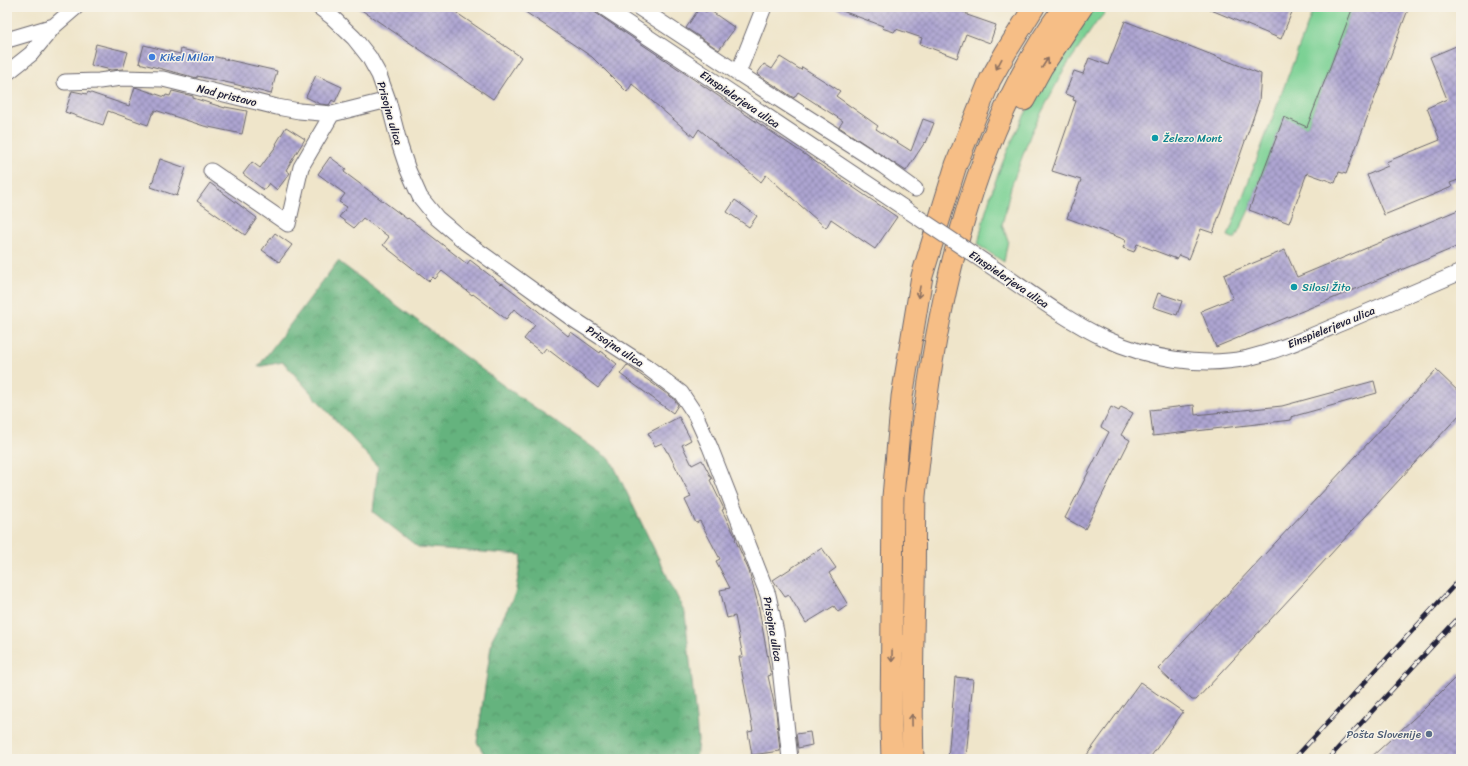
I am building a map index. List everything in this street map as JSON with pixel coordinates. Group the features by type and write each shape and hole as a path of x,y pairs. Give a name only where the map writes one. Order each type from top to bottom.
{"highway":[{"path":"892,759 892,497 902,397 922,276 956,164 990,80 1034,7"},
{"path":"892,617 915,402 935,281 950,225 968,169 990,116 1017,59 1050,7"},
{"path":"913,759 912,713 915,496 935,341 946,284 979,172 1001,118 1028,62 1048,29 1064,7"},
{"path":"914,571 926,499 937,405 947,344 958,290 974,234 992,177 1026,95 1042,67 1082,7"}],"street":[{"path":"7,73 31,54 54,26 76,7"},
{"name":"Prisojna ulica","path":"319,7 354,38 369,57 379,75 388,100 408,170 420,197 437,218 463,240 570,316 647,367 680,393 694,414 710,447 768,596 776,632 790,759"},
{"name":"Einspielerjeva ulica","path":"603,7 1077,324 1104,338 1140,352 1188,361 1215,361 1247,358 1286,346 1461,272"},
{"name":"Einspielerjeva ulica","path":"638,7 738,74 882,165 915,189"},
{"path":"738,74 764,7"},
{"path":"7,40 54,26"},
{"name":"Nad pristavo","path":"65,82 99,81 121,78 163,79 278,107 299,111 332,114 388,100"},
{"path":"212,171 288,224 301,167 332,114"}],"green space":[{"path":"1094,7 1110,7 1096,23 1063,71 1031,133 1011,187 1002,225 1008,240 1004,262 978,245 992,192 1012,141 1037,92 1068,41"},
{"path":"1314,7 1353,7 1307,127 1284,118 1249,210 1235,239 1228,236"},
{"path":"338,261 504,386 611,460 685,613 698,740 696,759 487,759 477,742 492,639 515,594 522,555 418,547 373,512 378,467 283,362 258,367"}],"building":[{"path":"357,7 448,7 521,57 493,99"},
{"path":"518,7 587,7 897,217 875,249 831,219 826,228 766,175 761,182 699,129 694,137 632,84 627,92 592,57"},
{"path":"700,7 706,12 708,9 735,28 719,50 686,28"},
{"path":"950,7 967,13 967,15 996,25 990,43 966,34 957,58 920,44 922,38 896,29 894,32 882,28 883,26 834,8"},
{"path":"1204,7 1294,7 1281,39"},
{"path":"1353,7 1409,7 1346,174 1339,172 1335,183 1307,173 1289,223 1249,210 1284,117 1307,127"},
{"name":"Železo Mont","path":"1125,21 1261,74 1259,101 1213,233 1201,229 1189,259 1179,255 1177,259 1137,244 1134,252 1123,248 1126,240 1067,218 1081,180 1052,171 1076,101 1073,100 1074,97 1065,94 1074,71 1083,74 1089,58 1108,65"},
{"path":"96,44 128,52 123,69 111,70 91,65"},
{"path":"1461,44 1461,179 1450,183 1452,187 1384,215 1367,175 1388,166 1386,162 1440,140 1427,108 1447,99 1430,57"},
{"path":"144,45 180,54 181,49 277,71 271,94 197,76 197,78 139,63"},
{"path":"780,57 801,70 802,67 840,91 836,96 878,126 876,129 911,151 923,119 934,123 926,143 925,142 906,171 839,127 843,121 798,92 794,98 757,74 764,64 772,69"},
{"path":"316,75 342,87 335,102 332,100 329,105 320,104 306,97"},
{"path":"135,87 165,97 166,95 170,96 172,91 193,96 193,98 225,108 247,111 242,134 204,126 155,110 148,125 108,111 103,125 65,112 72,91 87,94 88,92 129,106"},
{"path":"286,127 305,139 286,170 290,173 277,190 269,183 264,190 243,174 252,162 260,168 277,145 276,144"},
{"path":"330,157 346,169 344,172 407,219 408,218 467,264 470,260 532,306 568,336 571,332 600,353 601,351 617,364 598,388 546,348 542,353 524,339 535,325 514,309 506,319 442,271 435,279 433,277 429,281 383,245 389,237 363,218 354,228 339,217 347,207 339,202 345,194 318,174"},
{"path":"160,159 186,168 177,196 151,187"},
{"path":"210,183 257,218 245,235 197,201"},
{"path":"735,200 757,216 749,227 727,212"},
{"name":"Silosi Žito","path":"1458,210 1461,217 1461,245 1216,347 1201,311 1233,298 1224,275 1285,250 1297,277"},
{"path":"275,233 292,245 279,262 262,250"},
{"path":"1158,293 1182,301 1177,315 1153,307"},
{"path":"627,365 674,399 678,405 673,413 620,374"},
{"path":"1436,370 1461,394 1461,413 1196,700 1192,700 1158,669"},
{"path":"1374,381 1377,393 1291,417 1291,420 1153,436 1150,410 1194,405 1195,415 1282,406"},
{"path":"1111,407 1119,411 1121,407 1133,413 1121,435 1130,440 1085,529 1065,518 1109,432 1101,427"},
{"path":"679,417 691,440 682,445 692,465 702,460 712,479 710,480 724,509 722,510 736,538 735,539 749,571 758,604 771,675 768,676 776,712 780,751 752,755 748,732 753,731 739,657 743,657 735,616 727,618 720,590 730,588 716,561 720,559 700,521 696,523 685,500 691,497 668,452 662,443 655,446 648,433"},
{"path":"822,548 836,568 829,573 848,605 838,612 834,606 806,623 789,595 785,597 773,580"},
{"name":"Pošta Slovenije","path":"1461,672 1461,759 1369,759 1423,710"},
{"path":"955,677 973,679 966,759 948,759"},
{"path":"1140,682 1183,712 1149,759 1084,759"},
{"path":"810,732 812,745 798,748 796,734"}],"railway":[{"path":"1294,759 1461,578"},
{"path":"1328,759 1461,615"}],"place":[{"name":"Kikel Milan","path":"152,57"},
{"name":"Železo Mont","path":"1155,138"},
{"name":"Silosi Žito","path":"1294,287"},
{"name":"Pošta Slovenije","path":"1429,734"}]}
